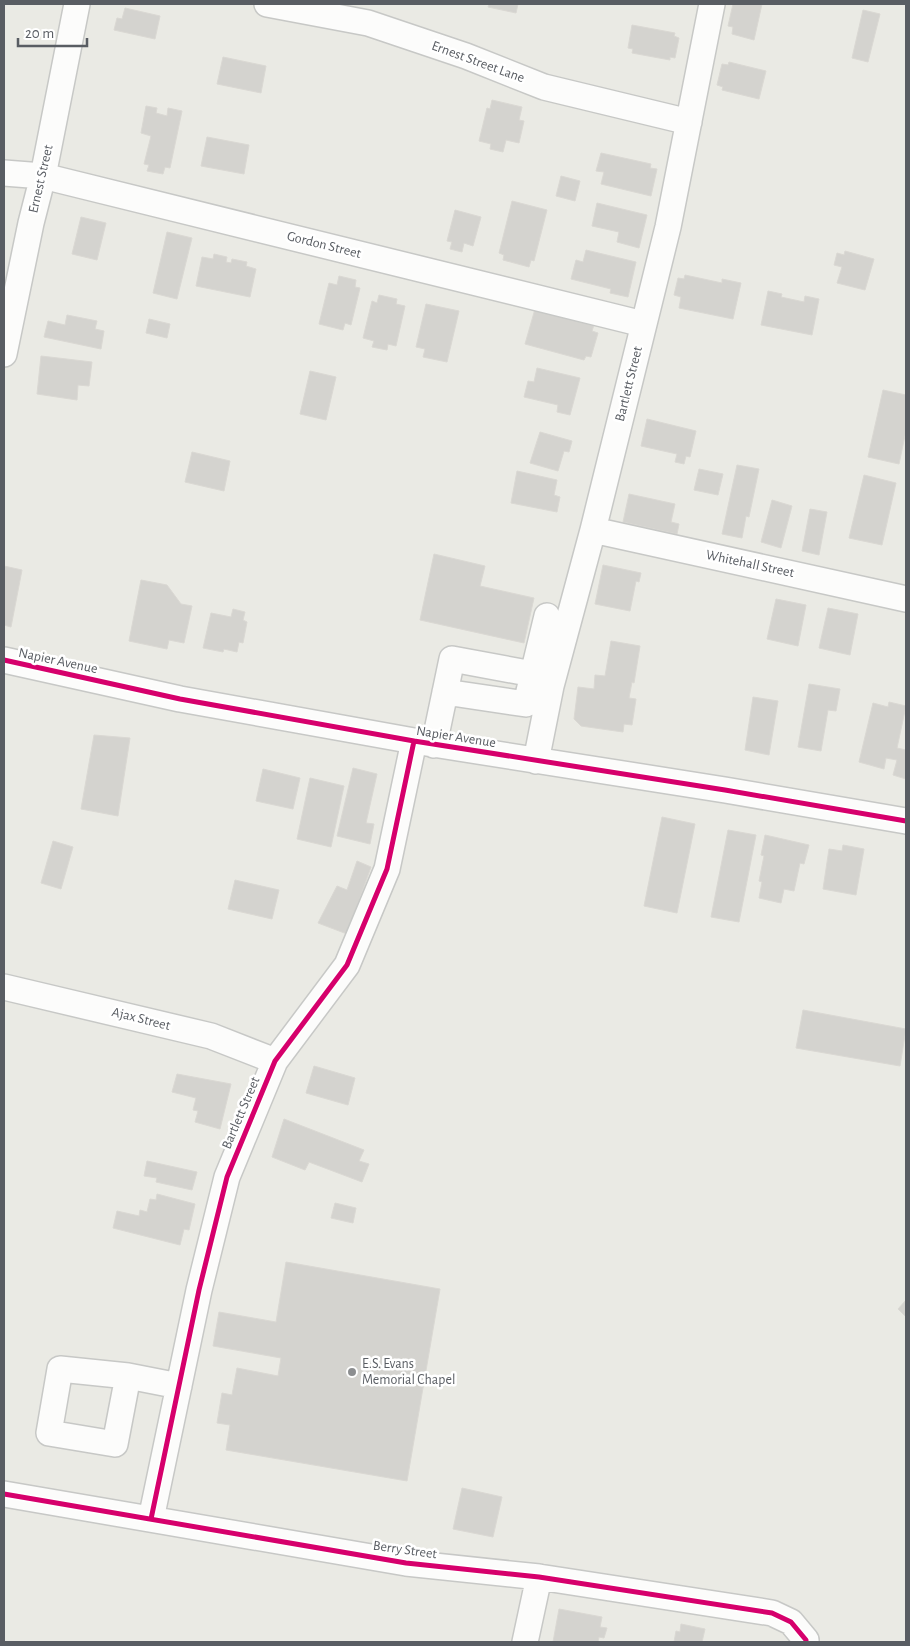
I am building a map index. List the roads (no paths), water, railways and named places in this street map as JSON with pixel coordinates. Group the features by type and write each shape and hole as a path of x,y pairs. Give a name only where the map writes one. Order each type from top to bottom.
{"street":[{"name":"Ernest Street","path":"4,354 31,223 43,176 77,4"},
{"name":"Ernest Street Lane","path":"267,4 368,23 490,64 544,87 689,122"},
{"name":"Bartlett Street","path":"536,761 551,686 594,530 668,227 712,4"},
{"name":"Gordon Street","path":"4,173 43,176 643,324"},
{"name":"Whitehall Street","path":"594,530 906,598"},
{"path":"445,692 526,704 547,616"},
{"name":"Bartlett Street","path":"151,1519 198,1290 227,1177 275,1061 347,965 388,869 424,743 445,692 452,659 533,674"},
{"name":"Napier Avenue","path":"4,660 180,699 424,743 725,790 906,821"},
{"name":"Ajax Street","path":"4,987 211,1036 275,1061"},
{"path":"128,1376 179,1386"},
{"name":"Berry Street","path":"4,1494 406,1562 538,1577 772,1613 791,1622 802,1636"},
{"path":"525,1642 538,1577"}],"place":[{"name":"E.S. Evans Memorial Chapel","path":"352,1372"}]}
